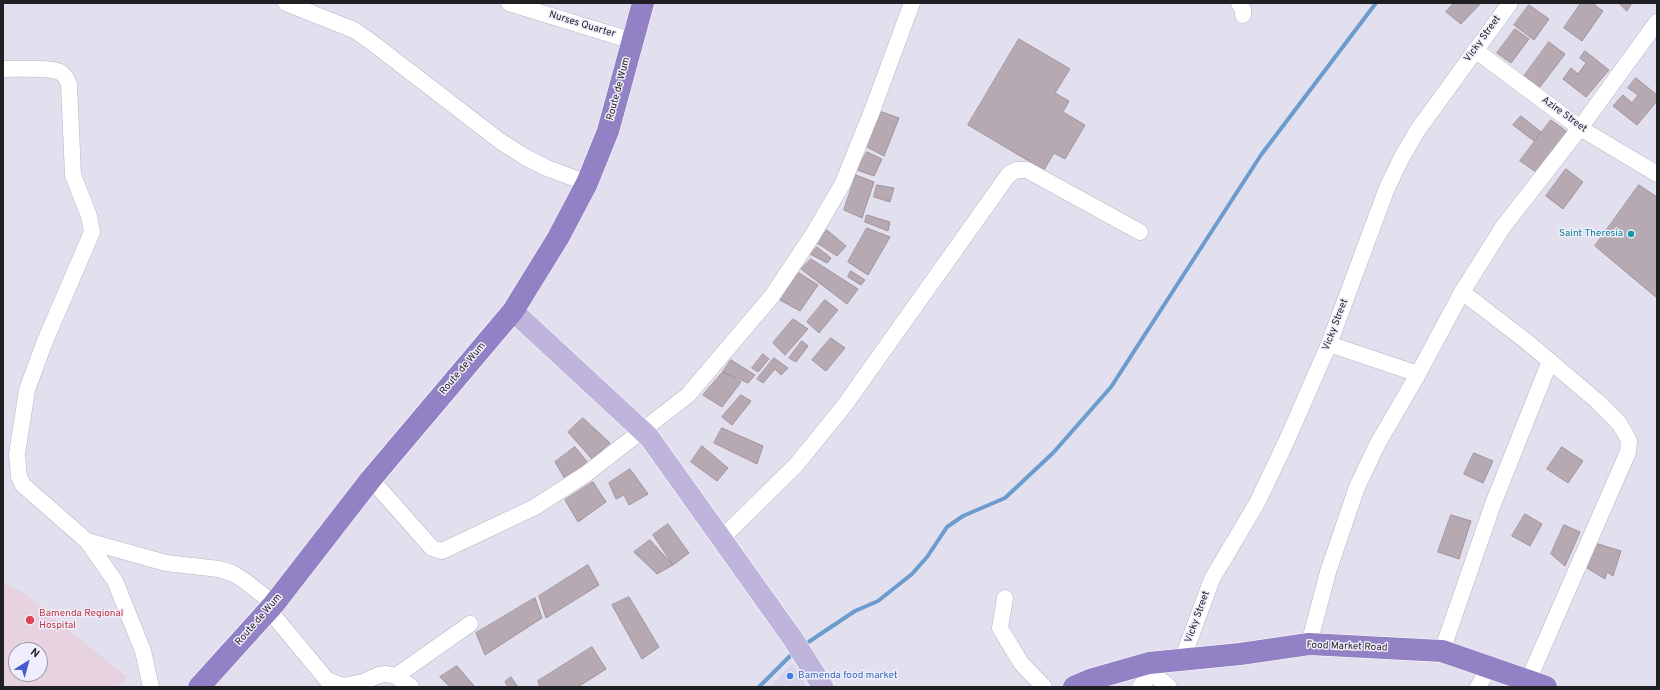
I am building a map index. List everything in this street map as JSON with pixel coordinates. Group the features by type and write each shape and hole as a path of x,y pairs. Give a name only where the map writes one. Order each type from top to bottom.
{"highway":[{"name":"Route de Wum","path":"199,687 271,607 371,480 512,310 558,238 587,183 608,131 643,3"},
{"name":"Food Market Road","path":"1074,687 1093,679 1151,668 1182,660 1240,654 1309,644 1442,651 1537,684"}],"main road":[{"path":"512,310 649,437 799,647 822,687"}],"street":[{"path":"286,3 354,30 500,141 525,157 547,168 587,183"},
{"name":"Nurses Quarter","path":"509,3 633,40"},
{"path":"371,480 432,548 442,551 535,507 586,474 688,395 772,296 812,236 843,184 912,3"},
{"name":"Vicky Street","path":"1182,660 1212,579 1257,503 1287,440 1329,344 1388,188 1402,157 1416,131 1510,3"},
{"path":"1309,644 1328,572 1357,487 1377,445 1418,374 1462,292 1503,227 1580,128 1657,22"},
{"name":"Azire Street","path":"1475,50 1580,128 1657,174"},
{"path":"3,69 51,70 60,72 66,77 69,84 72,175 89,216 92,232 45,341 27,390 17,454 19,477 23,485 87,541 115,581 143,651 151,687"},
{"path":"722,538 796,465 844,406 1009,174 1017,170 1027,170 1140,232"},
{"path":"1462,292 1550,361 1619,423 1629,441 1628,452 1537,684"},
{"path":"1329,344 1418,374"},
{"path":"1442,651 1493,504 1550,361"},
{"path":"87,541 166,563 232,573 246,581 271,607 327,680 343,686 363,682 379,675 386,674 396,676 411,687"},
{"path":"1005,598 1000,628 1021,663 1044,687"},
{"path":"396,676 470,624"},
{"path":"1478,687 1488,667"},
{"path":"1140,687 1151,668 1169,687"}],"shaded area":[{"name":"Bamenda Regional Hospital","path":"3,583 21,591 127,677 118,687 3,687"},
{"name":"Bamenda food market","path":"792,664 807,687 769,687"}],"building":[{"path":"1454,3 1481,3 1461,24 1446,12"},
{"path":"1581,3 1592,3 1603,11 1582,41 1564,28"},
{"path":"1619,3 1632,3 1627,11"},
{"path":"1529,5 1549,19 1534,40 1514,25"},
{"path":"1515,29 1529,39 1511,63 1497,53"},
{"path":"1019,39 1070,69 1055,93 1069,101 1063,112 1085,125 1065,159 1054,153 1044,170 968,125"},
{"path":"1549,42 1565,54 1537,91 1522,79"},
{"path":"1585,51 1609,70 1586,97 1563,79 1571,68 1578,74 1586,63 1580,58"},
{"path":"1636,78 1657,95 1657,101 1637,125 1613,106 1623,95 1632,103 1638,95 1628,88"},
{"path":"882,112 899,118 884,156 867,147"},
{"path":"1521,116 1541,132 1534,141 1513,125"},
{"path":"1551,120 1570,134 1539,174 1520,161"},
{"path":"867,152 882,159 874,176 857,170"},
{"path":"1566,169 1583,182 1563,209 1546,196"},
{"path":"856,175 874,182 862,218 844,210"},
{"path":"877,185 894,188 890,202 874,197"},
{"name":"Saint Theresia","path":"1639,185 1657,197 1657,298 1595,246"},
{"path":"867,215 890,222 888,231 865,222"},
{"path":"867,228 890,237 868,275 848,262"},
{"path":"827,230 846,246 837,256 817,243"},
{"path":"817,247 831,258 827,263 810,254"},
{"path":"811,259 858,289 847,304 801,269"},
{"path":"851,271 865,280 861,285 848,277"},
{"path":"799,273 818,285 800,311 780,300"},
{"path":"825,300 838,310 819,333 807,322"},
{"path":"793,319 808,329 785,355 773,343"},
{"path":"831,338 845,348 826,371 812,360"},
{"path":"802,341 808,346 796,362 789,358"},
{"path":"763,354 769,359 758,372 752,368"},
{"path":"774,358 788,368 781,375 775,369 763,383 757,379"},
{"path":"731,360 755,375 748,383 723,372"},
{"path":"723,372 741,382 722,407 703,395"},
{"path":"741,395 751,401 732,425 722,417"},
{"path":"583,418 610,443 592,459 568,432"},
{"path":"722,428 763,446 757,464 714,443"},
{"path":"702,446 728,468 717,481 691,462"},
{"path":"575,447 588,463 565,479 555,462"},
{"path":"1562,447 1583,461 1568,483 1547,469"},
{"path":"1474,453 1493,461 1483,483 1464,474"},
{"path":"630,469 648,494 629,505 624,495 616,499 609,483"},
{"path":"593,482 606,502 578,522 565,500"},
{"path":"1525,514 1542,524 1530,546 1512,536"},
{"path":"1451,515 1471,521 1459,559 1438,552"},
{"path":"668,524 689,553 673,565 653,535"},
{"path":"1564,525 1580,532 1565,566 1551,554"},
{"path":"650,540 673,565 657,574 634,552"},
{"path":"1595,543 1621,551 1613,576 1607,572 1605,579 1587,568"},
{"path":"588,565 599,585 546,618 539,596"},
{"path":"629,597 659,647 642,659 612,605"},
{"path":"535,598 542,618 485,655 476,633"},
{"path":"592,647 606,669 578,687 540,687 538,681"},
{"path":"457,666 475,687 450,687 440,677"},
{"path":"511,677 518,687 508,687 505,682"}],"waterway":[{"path":"804,645 855,611 878,601 912,574 927,557 947,527 963,516 1005,498 1053,453 1111,387 1261,155 1376,3"},
{"path":"759,687 794,652"}],"place":[{"name":"Saint Theresia","path":"1631,234"},
{"name":"Bamenda Regional Hospital","path":"30,620"},
{"name":"Bamenda food market","path":"790,676"}]}
